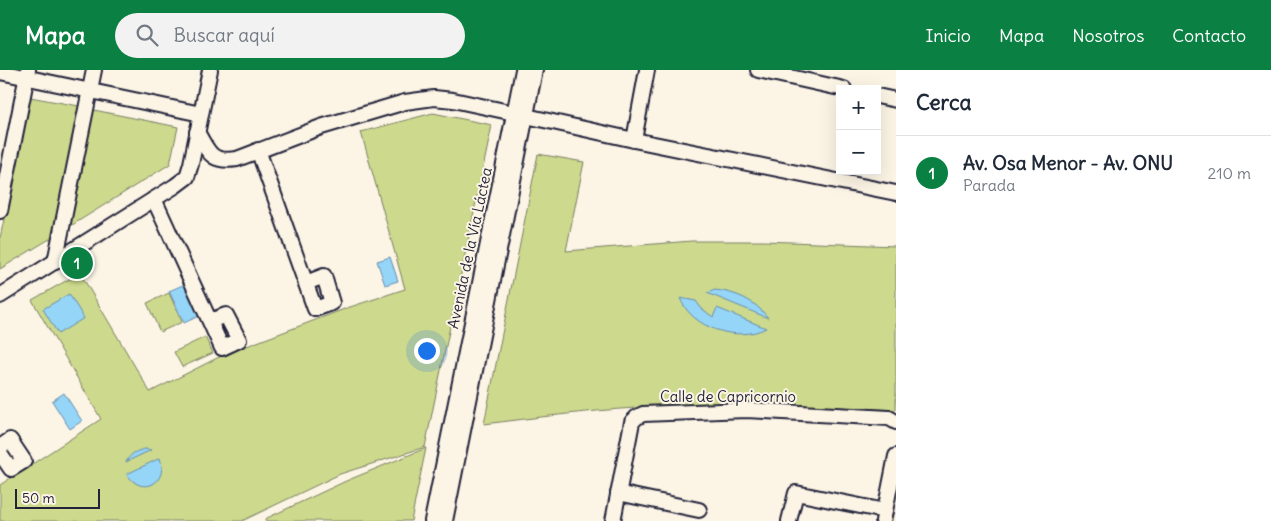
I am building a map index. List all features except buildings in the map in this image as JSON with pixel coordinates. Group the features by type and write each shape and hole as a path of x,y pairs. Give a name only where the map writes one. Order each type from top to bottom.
{"street":[{"path":"54,262 94,70"},
{"path":"0,296 187,177 210,70"},
{"name":"Avenida de la Vía Láctea","path":"445,521 520,114 522,70"},
{"name":"Avenida de la Vía Láctea","path":"432,521 520,114 535,70"},
{"path":"634,140 647,70"},
{"path":"758,70 836,87"},
{"path":"0,72 28,74 89,91 201,114"},
{"path":"0,211 28,74"},
{"path":"881,97 896,100"},
{"path":"198,132 213,157 218,160 236,159 321,127 405,102 434,98 454,100 634,140 896,193"},
{"path":"258,150 306,283"},
{"path":"154,199 210,321"},
{"name":"Calle de Capricornio","path":"613,521 632,422 637,416 643,414 746,410 890,418 896,422"},
{"path":"0,447 10,440 24,461 11,469 0,453"},
{"path":"790,521 796,494 884,516 896,456"},
{"path":"618,493 698,510"}],"green space":[{"path":"30,97 79,106 53,237 0,269 0,238"},
{"path":"94,110 178,127 170,164 69,227"},
{"path":"433,113 492,125 425,447 340,474 242,521 0,521 0,485 101,419 32,300 80,273 150,392 223,355 347,308 405,289 361,132"},
{"path":"538,154 584,162 566,251 692,241 764,241 896,246 896,410 766,405 668,406 597,411 484,424"},
{"path":"169,293 182,322 160,332 147,303"},
{"path":"205,337 213,353 182,367 174,352"},
{"path":"426,448 411,521 265,521 265,519 346,481"}],"water":[{"path":"390,257 398,281 385,285 377,261"},
{"path":"185,284 199,316 184,323 169,291"},
{"path":"715,290 745,298 758,307 768,318 707,293"},
{"path":"69,294 84,318 58,334 43,309"},
{"path":"680,298 696,301 701,308 713,317 717,308 766,328 742,334 717,330 705,325 694,317 686,309"},
{"path":"64,393 82,421 70,429 52,401"},
{"path":"145,449 151,450 126,462 134,453"},
{"path":"160,458 161,475 152,484 146,486 139,485 127,474"}],"place":[{"name":"Av. Osa Menor - Av. ONU","path":"77,263"}]}
